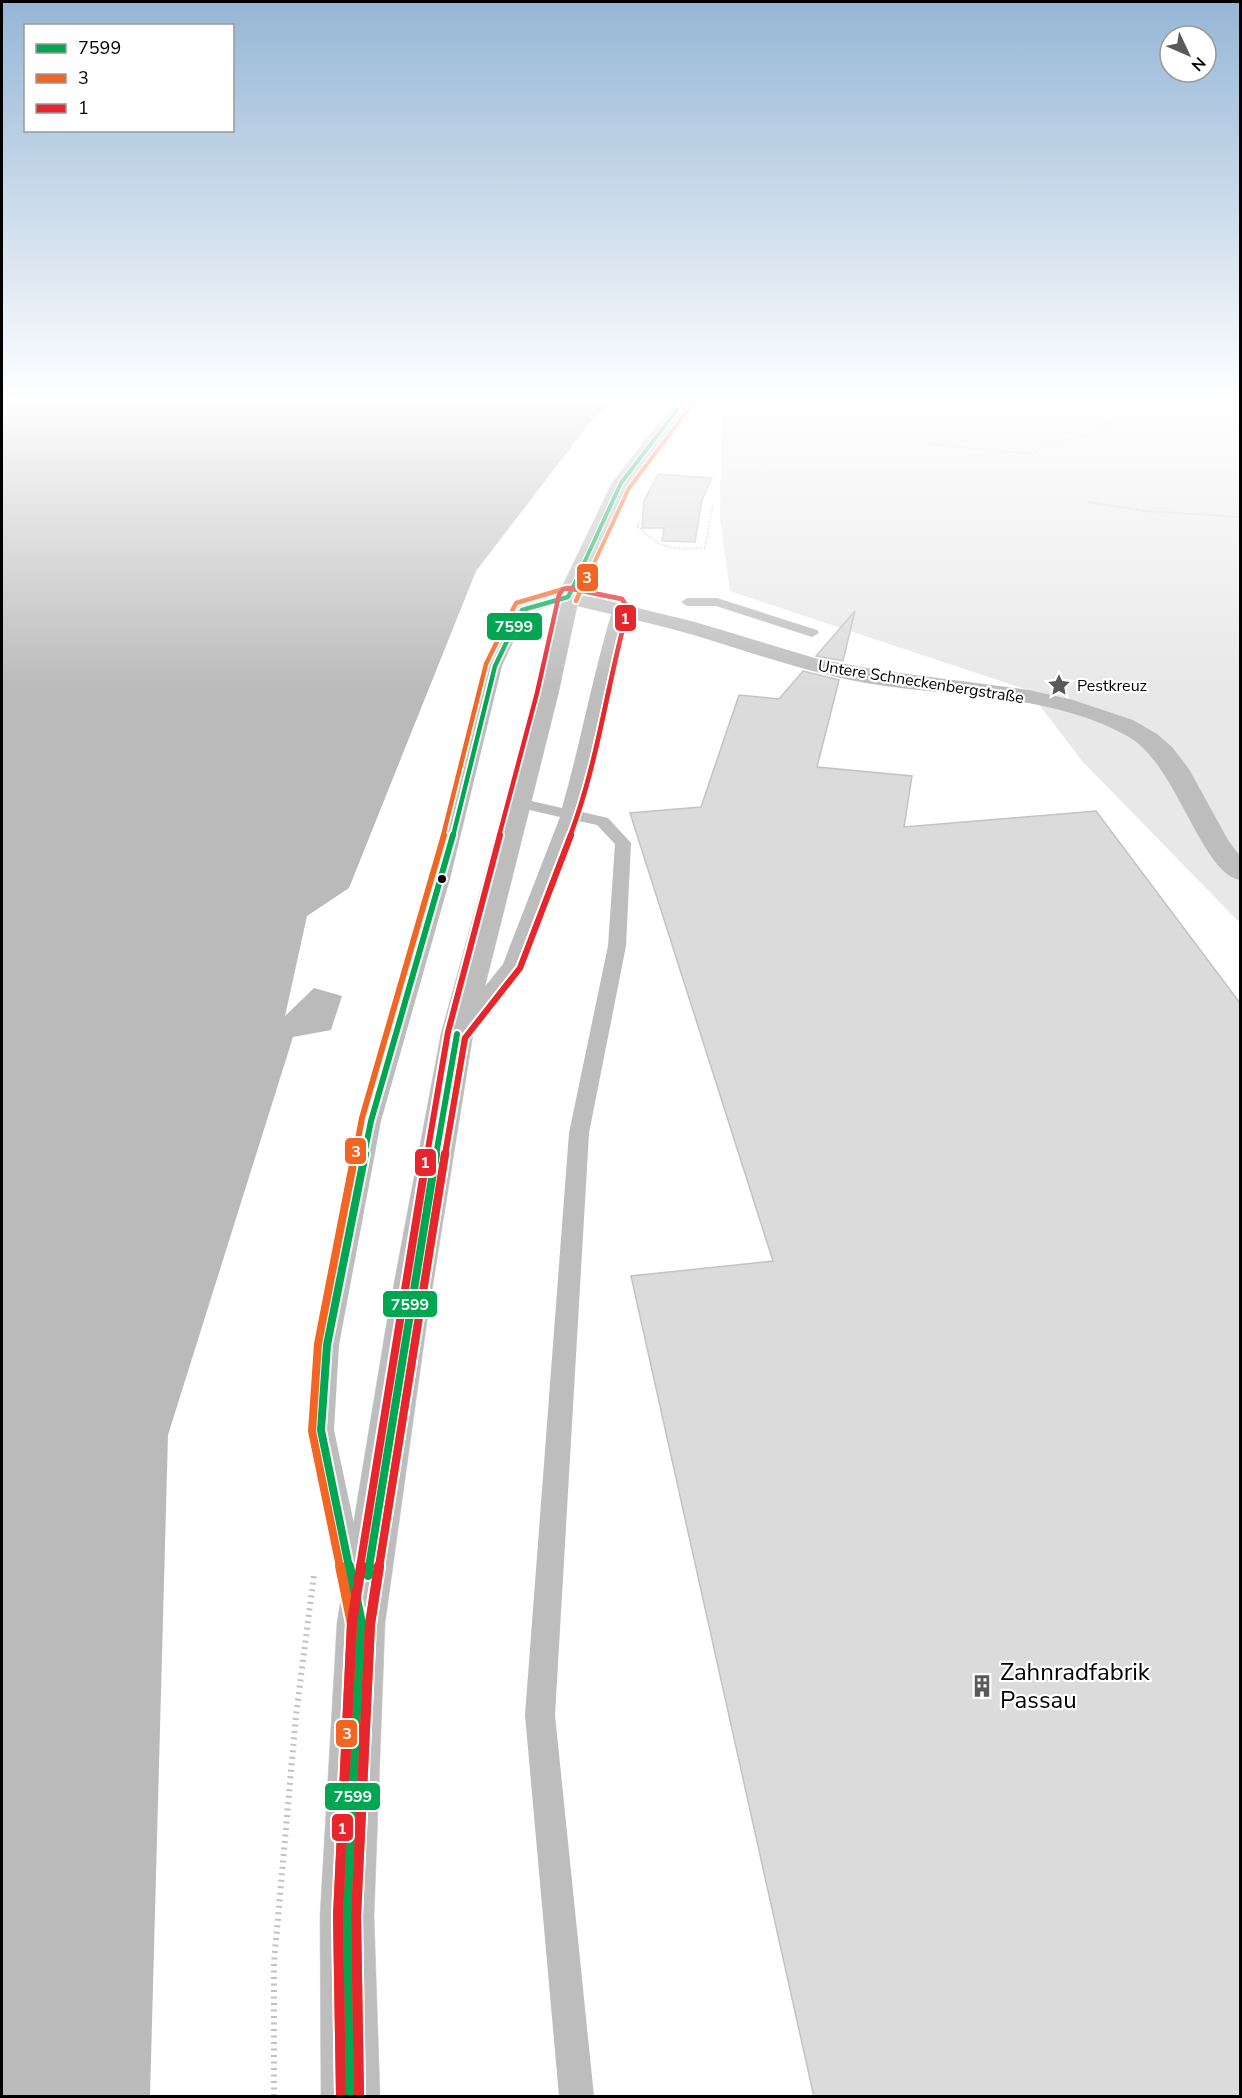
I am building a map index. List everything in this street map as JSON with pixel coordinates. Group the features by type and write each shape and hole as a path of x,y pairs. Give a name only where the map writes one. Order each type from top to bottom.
{"main road":[{"path":"350,2097 347,1916 361,1623 407,1321 457,1034 518,803 568,597 615,495"},
{"name":"Untere Schneckenbergstraße","path":"568,597 619,608 814,665 1031,699 1079,709 1119,724 1147,738 1170,758 1185,780 1204,820 1231,863 1240,872"}],"lane":[{"path":"361,1623 321,1430 327,1345 371,1121 442,879 495,666 522,610 568,597"},
{"path":"687,602 717,602 812,633"},
{"path":"457,1034 512,965 569,813 590,736 609,642 619,608"},
{"path":"518,803 602,821 623,843 617,946 579,1133 540,1715 576,2097"}],"path":[{"path":"1089,502 1145,511 1240,517"},
{"path":"638,526 658,545 676,550 705,548 713,506"}],"shaded area":[{"path":"2,495 534,495 476,571 349,888 307,916 285,1016 314,988 342,996 331,1030 293,1037 168,1435 150,2096 2,2096"},
{"path":"720,495 1240,495 1240,923 1082,761 1028,690 730,591 720,519"}],"building":[{"path":"647,495 704,495 695,542 662,541 664,528 642,528 644,501"},
{"path":"855,611 843,661 816,656"},
{"name":"Zahnradfabrik Passau","path":"803,671 839,680 817,767 912,776 904,827 1096,811 1240,1003 1240,2097 814,2097 631,1276 773,1261 630,813 701,807 739,695 779,699"}],"transit line":[{"name":"7599","path":"350,2096 347,1916 361,1623 321,1430 327,1345 371,1121 442,879 495,666 522,610 568,597 615,495"},
{"name":"3","path":"576,601 626,495"},
{"name":"3","path":"341,2096 338,1916 352,1624 312,1431 318,1344 362,1118 433,877 486,664 516,603 567,588 622,599 628,609 618,644 599,739 578,815 520,968 465,1038 416,1322 370,1624 356,1916 359,2096"},
{"name":"1","path":"341,2096 338,1916 352,1622 398,1320 448,1032 537,693 559,595 563,589 569,588 622,599 628,609 618,644 599,739 578,815 520,968 465,1038 416,1322 370,1624 356,1916 359,2096"},
{"name":"7599","path":"368,1575 407,1321 457,1034"}],"place":[{"name":"Pestkreuz","path":"1059,685"},
{"name":"Zahnradfabrik Passau","path":"982,1686"}]}
